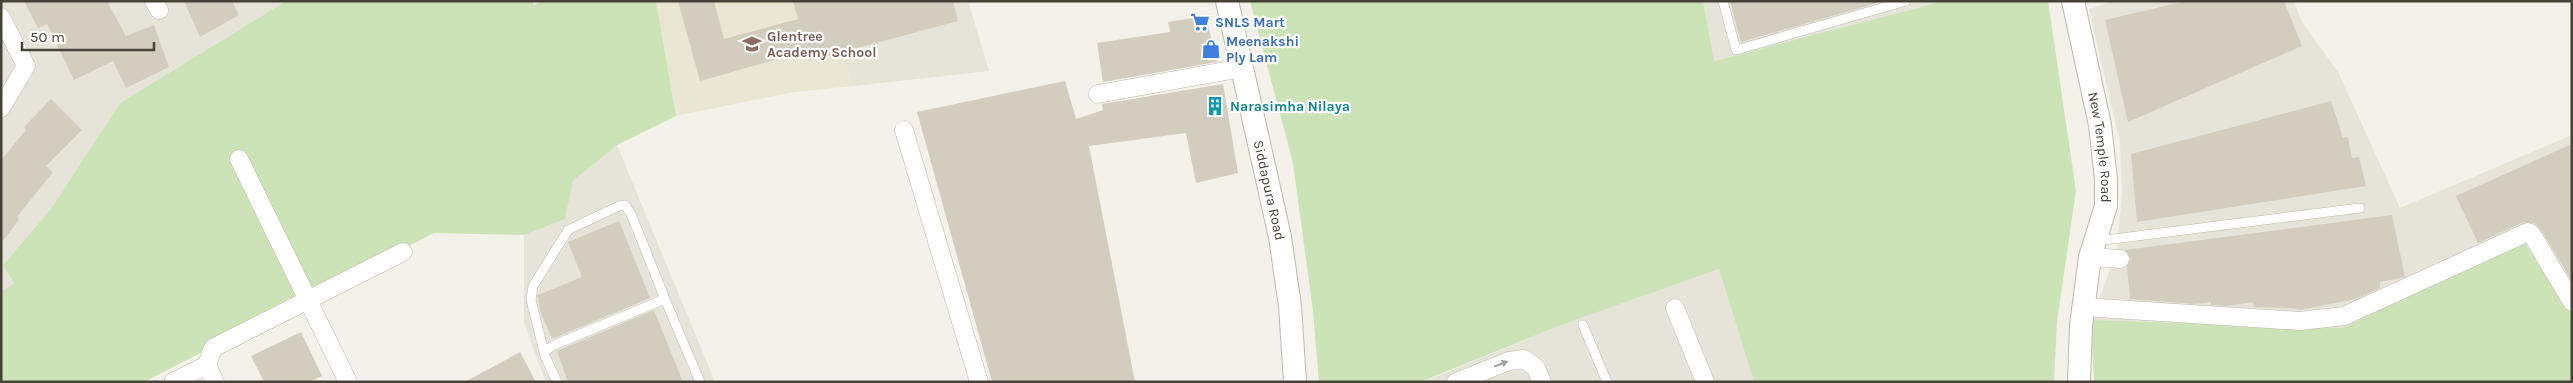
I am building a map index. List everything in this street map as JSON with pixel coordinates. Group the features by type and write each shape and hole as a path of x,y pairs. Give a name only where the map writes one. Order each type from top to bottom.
{"street":[{"name":"Siddapura Road","path":"1227,1 1280,237 1290,306 1295,382"},
{"name":"New Temple Road","path":"2073,1 2100,125 2106,179 2106,206 2093,249 2083,307 2079,382"},
{"path":"1,17 26,66 1,108"},
{"path":"1098,94 1242,68"},
{"path":"904,130 979,382"},
{"path":"239,159 348,382"},
{"path":"2083,307 2300,321 2344,316 2528,232 2572,302"},
{"path":"2093,249 2120,259"},
{"path":"214,382 207,365 213,348 403,252"},
{"path":"1675,308 1705,382"},
{"path":"1456,382 1509,361 1524,359 1536,368 1542,382"},
{"path":"173,382 207,365"}],"lane":[{"path":"1723,1 1736,50 1906,1"},
{"path":"557,382 545,351 531,300 531,292 563,236 572,226 625,205 631,214 700,382"},
{"path":"2093,249 2360,208"},
{"path":"545,351 554,345 665,299"},
{"path":"1583,325 1607,382"}],"shaded area":[{"path":"1,1 286,1 120,103 51,209 3,265 14,285 1,292"},
{"name":"Glentree Academy School","path":"656,1 830,1 853,86 794,92 676,116"},
{"path":"830,1 968,1 989,71 853,86"},
{"path":"1703,1 1944,1 1714,61"},
{"path":"2114,1 2294,1 2302,22 2338,72 2400,208 2572,135 2572,316 2522,239 2343,328 2091,320 2117,251 2122,192 2120,143 2089,9"},
{"path":"617,145 715,382 546,382 524,323 524,235 565,219 573,181"},
{"path":"1719,269 1754,382 1423,382 1564,324"}],"green space":[{"path":"286,1 532,1 534,5 542,1 656,1 676,116 617,145 573,181 565,219 524,235 434,233 144,382 1,382 1,292 14,284 3,265 51,209 120,103"},
{"path":"1250,1 1703,1 1714,61 1944,1 2048,1 2076,191 2057,321 2054,382 1754,382 1719,269 1564,324 1420,382 1319,382 1313,311 1293,163"},
{"path":"2522,239 2572,316 2572,382 2094,382 2091,320 2343,328"}],"building":[{"path":"24,1 107,1 126,36 154,25 169,67 126,88 113,61 74,80 47,24 38,28"},
{"path":"184,1 232,1 239,15 200,37"},
{"path":"678,1 714,1 724,39 798,19 793,1 953,1 958,21 809,61 807,51 700,81"},
{"path":"1730,1 1877,1 1877,3 1741,42"},
{"path":"2186,1 2284,1 2302,46 2128,122 2105,20"},
{"path":"1206,16 1217,62 1103,82 1097,43 1170,32 1168,22"},
{"path":"1065,81 1076,119 1103,110 1102,104 1223,84 1238,173 1196,183 1186,133 1089,146 1135,382 992,382 917,112"},
{"path":"51,99 82,130 46,166 53,172 17,217 19,220 1,243 1,160 26,130 24,127"},
{"path":"2331,101 2343,138 2348,137 2352,158 2359,157 2366,186 2137,222 2131,154"},
{"path":"2572,144 2572,281 2541,230 2534,223 2524,222 2478,243 2456,196"},
{"path":"2392,215 2405,277 2380,282 2380,288 2356,299 2300,310 2254,307 2253,302 2227,306 2211,305 2211,302 2194,304 2130,299 2127,267 2131,259 2125,250"},
{"path":"619,221 650,298 552,339 540,311 538,295 582,277 568,242"},
{"path":"654,310 683,382 568,382 557,351"},
{"path":"301,332 322,376 309,382 264,382 251,356"},
{"path":"520,352 536,382 465,382"}],"place":[{"name":"SNLS Mart","path":"1200,22"},
{"name":"Glentree Academy School","path":"752,44"},
{"name":"Meenakshi Ply Lam","path":"1211,49"},
{"name":"Narasimha Nilaya","path":"1215,106"}]}
